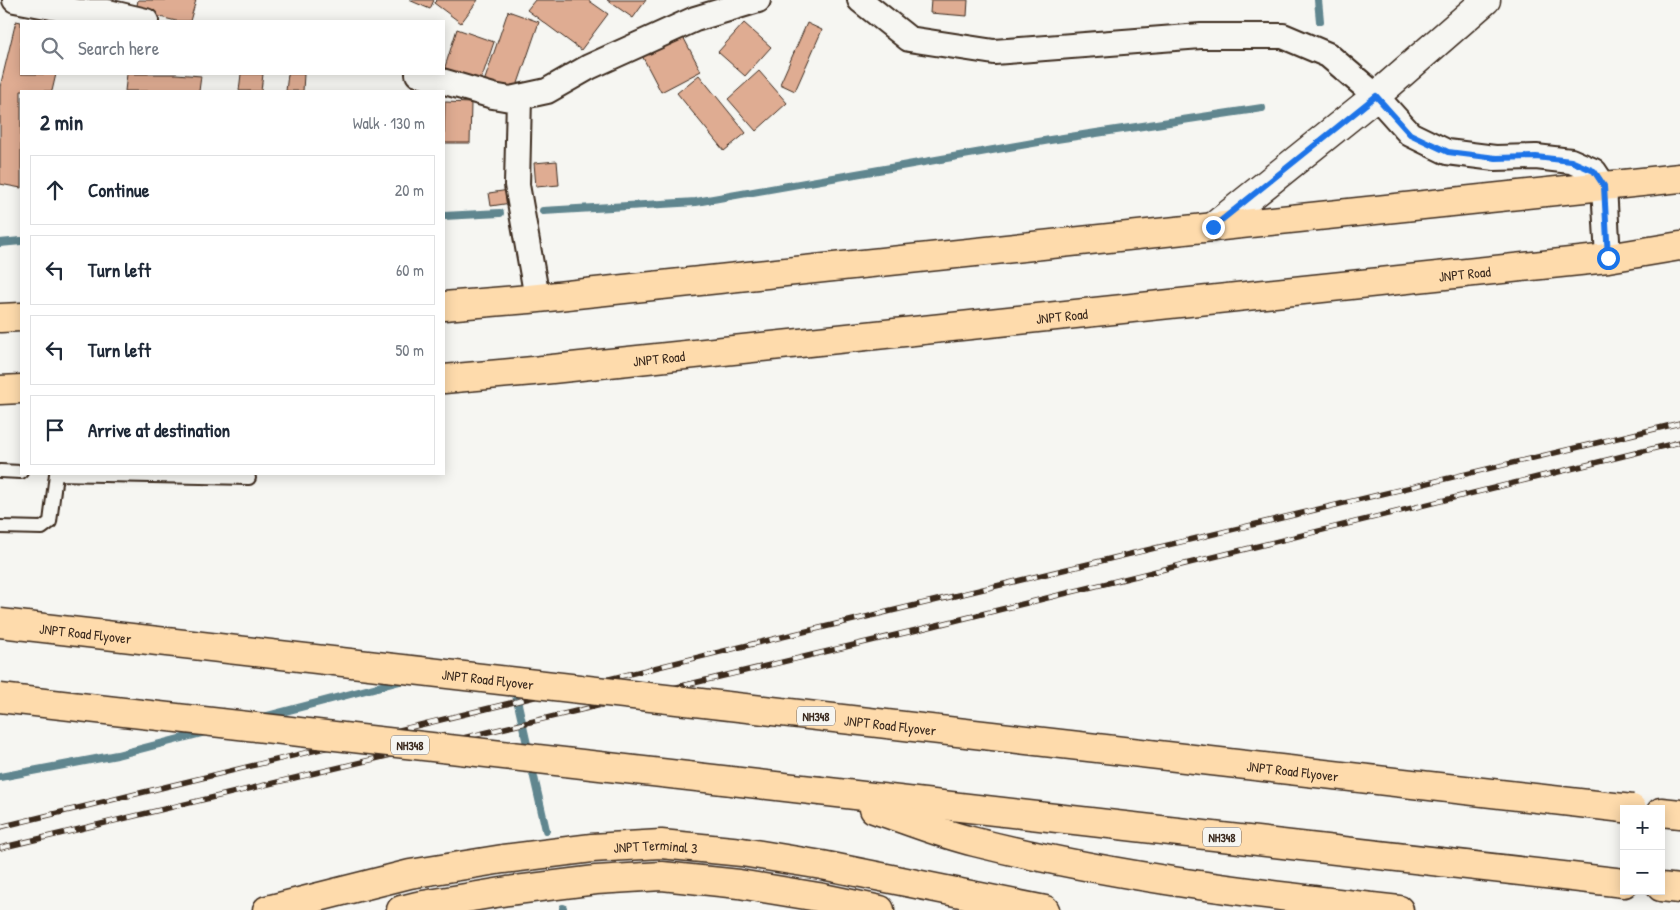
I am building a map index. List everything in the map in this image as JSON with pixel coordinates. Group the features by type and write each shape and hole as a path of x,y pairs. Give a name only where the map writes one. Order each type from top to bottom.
{"main road":[{"path":"445,306 537,298 1680,178"},
{"name":"JNPT Road","path":"445,379 1608,258 1680,246"},
{"path":"0,318 20,317"},
{"path":"0,390 20,389"},
{"name":"JNPT Road Flyover","path":"0,623 1620,808"},
{"name":"NH348","path":"0,698 1620,883"},
{"path":"820,791 973,842 1099,870 1259,894 1399,910"},
{"path":"1665,812 1680,814"},
{"name":"JNPT Terminal 3","path":"267,910 410,874 582,849 662,844 742,852 822,865 1045,910"},
{"name":"JNPT Terminal 3","path":"401,910 508,891 596,880 662,876 739,884 818,897 880,910"},
{"path":"1665,887 1680,889"}],"street":[{"path":"15,0 77,6 142,20"},
{"path":"421,75 492,96 510,99 547,91 589,68 695,19 758,0"},
{"path":"860,0 909,39 994,52 1201,36 1284,36 1328,55 1376,96 1410,134 1448,152 1496,158 1536,157 1571,161 1594,171 1604,186 1608,258"},
{"path":"1213,227 1376,96 1486,0"},
{"path":"519,97 517,185 537,298"}],"lane":[{"path":"0,471 20,472"},
{"path":"0,527 42,528 50,522 56,475"},
{"path":"104,475 249,478"}],"building":[{"path":"138,0 196,0 190,20 172,20 136,11"},
{"path":"409,0 434,0 430,9"},
{"path":"437,0 478,0 461,23 434,3"},
{"path":"535,0 588,0 608,14 581,50 527,10"},
{"path":"607,0 646,0 633,18"},
{"path":"931,0 968,0 967,16 930,13"},
{"path":"508,11 539,22 515,92 484,82"},
{"path":"16,21 20,22 20,75 56,75 52,90 20,90 20,188 0,184 0,87"},
{"path":"744,23 771,47 745,76 718,52"},
{"path":"807,23 822,30 795,91 780,84"},
{"path":"457,29 494,42 480,83 445,70"},
{"path":"679,29 701,71 661,92 639,50"},
{"path":"759,71 787,103 756,131 728,99"},
{"path":"127,75 201,76 199,90 125,90"},
{"path":"241,75 263,75 261,90 239,90"},
{"path":"288,75 304,75 303,90 286,90"},
{"path":"699,75 746,133 724,151 677,93"},
{"path":"445,102 471,103 470,143 445,143"},
{"path":"557,161 559,185 536,187 534,163"},
{"path":"509,190 511,203 491,206 489,193"}],"waterway":[{"path":"1318,0 1320,21"},
{"path":"543,211 696,202 1050,140 1262,108"},
{"path":"445,216 500,213"},
{"path":"0,243 20,241"},
{"path":"263,717 404,680"},
{"path":"514,686 529,753"},
{"path":"0,777 117,755 206,732"},
{"path":"531,764 546,830"}],"railway":[{"path":"0,827 761,642 1680,423"},
{"path":"0,848 917,630 1680,442"}],"route":[{"path":"1213,227 1376,96 1410,134 1448,152 1496,158 1536,157 1571,161 1594,171 1604,186 1608,258"}]}
